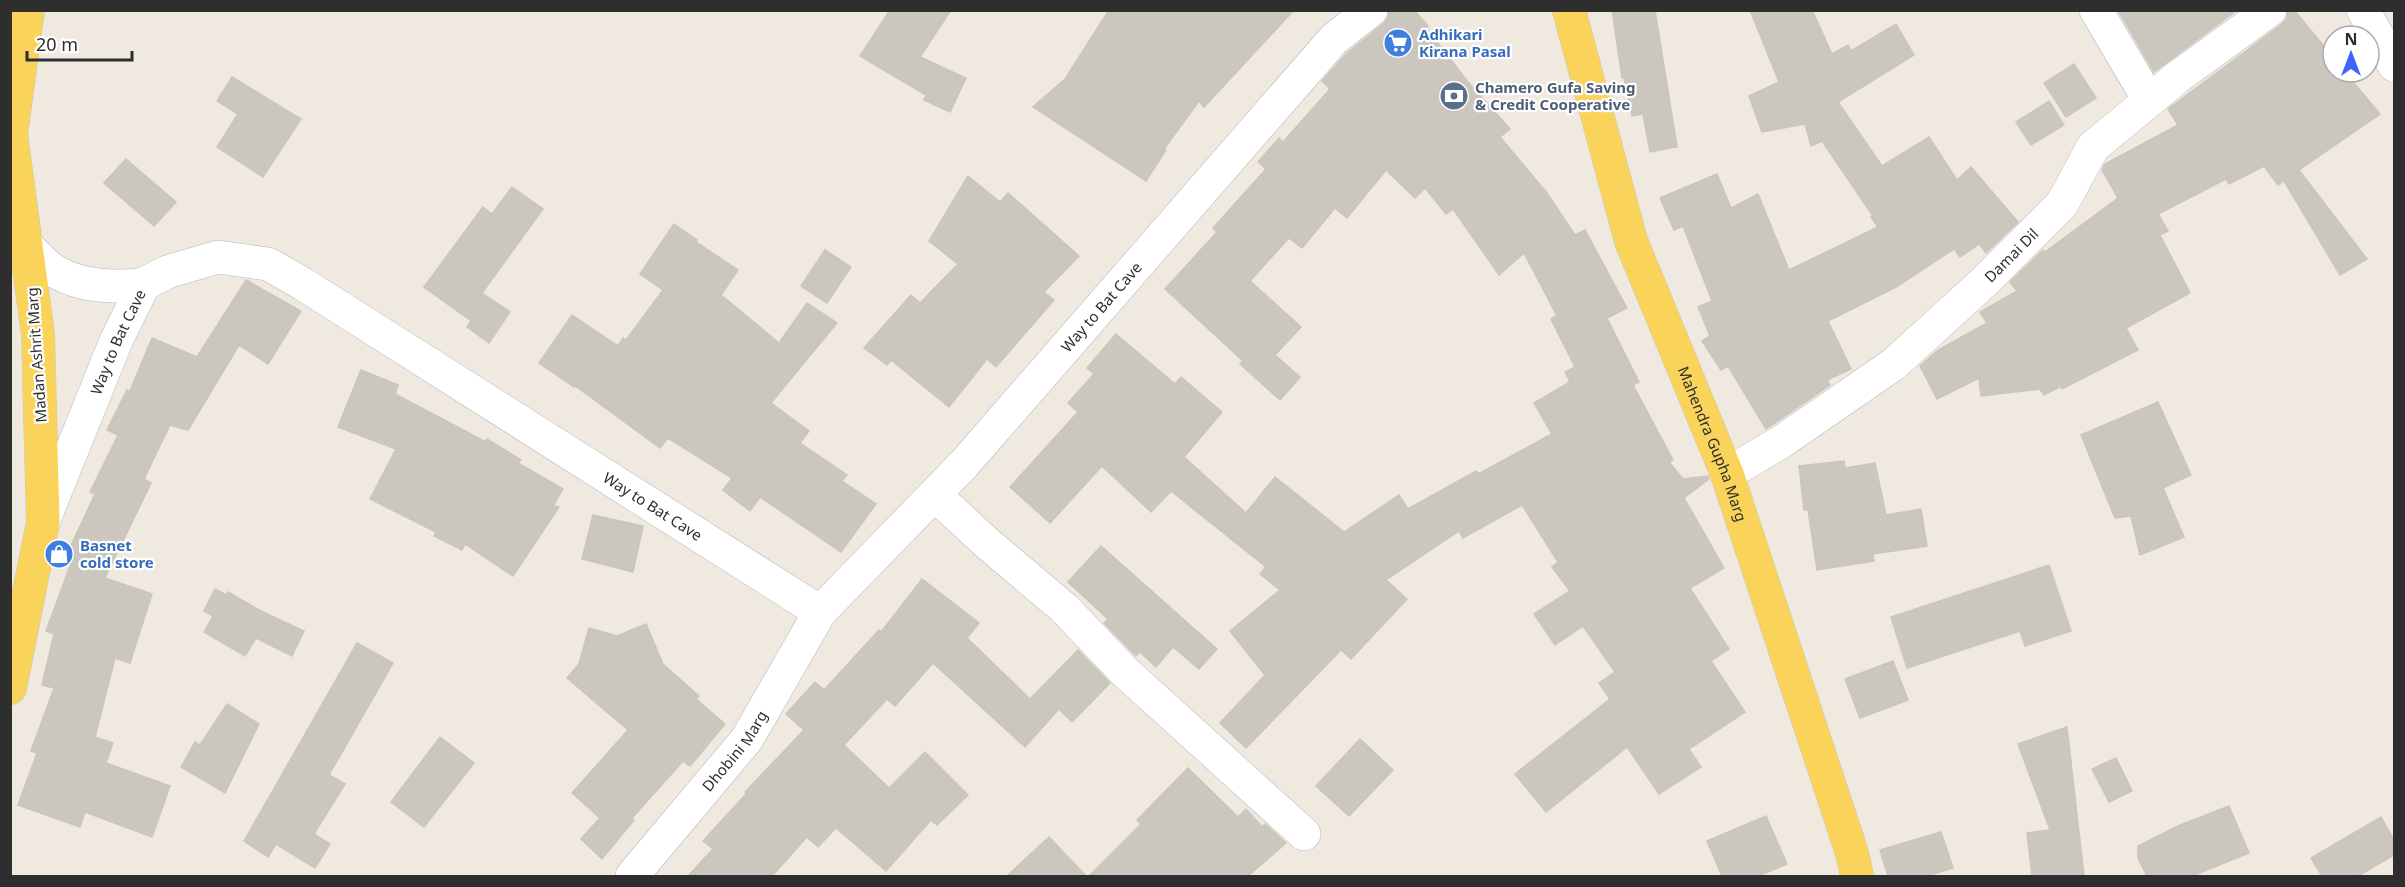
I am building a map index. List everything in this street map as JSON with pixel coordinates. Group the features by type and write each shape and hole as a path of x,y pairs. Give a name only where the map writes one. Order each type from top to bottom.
{"main road":[{"name":"Madan Ashrit Marg","path":"28,10 11,134 38,335 43,522"},
{"name":"Way to Bat Cave","path":"10,688 43,522 116,341 144,284 167,272 218,257 268,264 820,612 935,495 993,431 1334,39 1371,10"},
{"name":"Mahendra Gupha Marg","path":"1569,10 1631,241 1727,474 1852,853 1857,876"},
{"path":"2096,10 2149,100"},
{"name":"Damai Dil","path":"1727,474 1781,442 1894,364 1984,282 2062,204 2093,147 2149,100 2270,10"},
{"path":"2363,10 2394,65"},
{"path":"27,246 55,271 85,282 116,288 144,284"},
{"path":"935,495 988,544 1064,608 1125,672 1304,834"},
{"name":"Dhobini Marg","path":"634,876 747,739 820,612"}],"building":[{"path":"890,10 951,10 920,57 966,78 950,112 924,100 926,95 860,56"},
{"path":"1109,10 1294,10 1204,107 1199,101 1164,149 1166,150 1146,181 1033,107 1065,79"},
{"path":"1389,10 1414,10 1468,82 1510,129 1500,137 1547,193 1575,235 1585,230 1627,308 1607,318 1639,382 1633,385 1673,460 1669,462 1683,479 1708,476 1709,479 1684,498 1724,568 1690,588 1729,649 1711,661 1745,712 1689,749 1701,767 1659,794 1627,747 1546,812 1515,774 1610,699 1599,683 1615,672 1583,626 1555,645 1534,614 1570,591 1552,567 1558,562 1522,505 1463,538 1459,531 1386,580 1407,599 1351,659 1341,650 1246,748 1220,723 1265,675 1230,631 1280,590 1260,574 1266,567 1171,491 1151,512 1102,466 1050,523 1010,487 1078,412 1068,403 1094,374 1087,368 1116,334 1175,384 1181,377 1222,412 1184,457 1246,513 1275,477 1344,532 1399,495 1408,509 1476,471 1478,474 1552,434 1534,403 1570,382 1565,372 1575,367 1551,319 1557,316 1524,253 1499,275 1453,209 1446,214 1425,188 1415,198 1386,170 1347,218 1335,208 1302,248 1289,238 1250,281 1301,327 1275,355 1300,377 1280,400 1240,364 1243,361 1165,289 1217,232 1213,228 1266,169 1258,162 1279,138 1283,142 1330,89 1322,81 1347,53 1383,24 1388,18"},
{"path":"1612,10 1655,10 1677,147 1650,152 1643,114 1632,116 1624,78 1622,78"},
{"path":"1750,10 1812,10 1832,54 1848,45 1851,51 1896,24 1914,55 1838,102 1882,166 1929,137 1957,180 1971,167 2018,222 1986,253 1979,244 1960,257 1954,249 1896,287 1828,321 1851,369 1827,380 1830,385 1766,429 1728,366 1721,370 1702,341 1710,336 1698,307 1712,301 1683,226 1674,230 1660,198 1717,174 1731,208 1758,194 1789,270 1878,227 1871,217 1873,216 1822,141 1811,146 1805,124 1762,132 1749,96 1779,82"},
{"path":"2118,10 2237,10 2154,72"},
{"path":"2288,10 2294,10 2321,43 2321,84 2355,84 2380,114 2299,170 2367,259 2340,275 2284,181 2278,185 2264,166 2229,184 2226,179 2158,214 2168,231 2160,235 2190,293 2126,328 2138,350 2062,389 2061,386 2044,395 2040,389 1981,396 1979,378 1937,399 1920,366 1938,350 1987,323 1980,312 2017,291 2010,282 2043,250 2045,252 2118,198 2102,170 2105,164 2178,125 2168,109 2281,25 2287,18"},
{"path":"2074,64 2096,98 2066,117 2044,83"},
{"path":"232,77 301,119 263,177 217,147 238,114 217,101"},
{"path":"2049,101 2064,125 2031,145 2016,122"},
{"path":"126,159 176,202 154,226 104,183"},
{"path":"968,176 1000,202 1008,193 1079,256 1044,292 1054,300 996,367 987,359 949,407 891,360 887,365 864,348 911,295 920,303 958,264 929,241"},
{"path":"512,187 543,209 482,293 510,312 489,343 467,327 471,321 424,287 483,207 492,214"},
{"path":"674,224 738,270 721,295 779,343 807,303 837,323 771,403 809,431 800,443 847,475 842,481 876,504 841,552 760,497 750,511 723,490 732,478 668,438 660,448 574,385 574,387 539,363 572,315 618,346 623,338 626,340 663,290 640,274"},
{"path":"825,250 851,267 827,303 801,286"},
{"path":"246,280 301,311 268,364 239,345 188,430 170,425 144,479 151,483 105,578 152,594 130,663 115,658 95,737 113,743 106,763 170,786 152,837 85,812 80,827 18,805 37,753 31,751 54,688 42,685 54,634 46,631 74,555 68,552 95,494 90,492 118,435 107,430 127,390 130,391 152,338 197,357"},
{"path":"361,370 398,385 395,394 486,442 487,439 521,460 518,463 563,489 553,506 559,507 513,576 465,544 462,550 434,536 436,532 370,499 396,449 338,427"},
{"path":"2158,402 2191,475 2163,488 2184,537 2140,555 2131,516 2115,518 2081,435"},
{"path":"1844,461 1845,468 1875,463 1886,515 1921,509 1927,546 1873,554 1874,561 1817,570 1808,510 1804,510 1799,466"},
{"path":"593,515 643,526 633,572 582,559"},
{"path":"1101,546 1217,649 1199,669 1173,647 1156,667 1140,652 1136,656 1104,623 1108,619 1068,582"},
{"path":"2049,565 2071,631 2025,646 2020,631 1907,668 1891,617"},
{"path":"922,579 979,623 967,638 1030,699 1078,650 1110,683 1072,722 1059,709 1025,747 933,663 895,706 887,699 844,745 889,788 925,752 968,795 937,825 931,820 886,871 836,828 818,847 807,837 772,876 688,876 713,849 703,841 747,793 745,792 804,730 786,714 815,682 824,690 879,630 881,632"},
{"path":"215,589 226,595 228,592 261,611 304,631 292,656 256,638 245,656 204,632 213,616 204,611"},
{"path":"646,624 663,664 699,696 696,699 725,724 690,766 683,761 632,818 634,820 602,859 581,839 600,818 572,793 628,730 567,678 579,664 589,628 617,636"},
{"path":"357,643 393,663 329,775 345,784 314,834 330,844 315,868 276,844 268,857 244,841"},
{"path":"1893,661 1908,700 1860,718 1845,679"},
{"path":"227,704 259,724 225,793 181,767 195,742 200,745"},
{"path":"2067,727 2084,876 2032,876 2027,833 2050,830 2018,744"},
{"path":"440,737 474,763 424,827 391,802"},
{"path":"1360,739 1393,770 1349,816 1316,786"},
{"path":"2116,758 2132,791 2109,802 2092,769"},
{"path":"1188,768 1238,817 1246,809 1262,827 1265,824 1286,843 1248,876 1089,876 1141,824 1137,820"},
{"path":"2229,806 2249,853 2192,876 2147,876 2138,858 2138,846 2178,826"},
{"path":"1766,816 1787,864 1758,876 1722,876 1707,841"},
{"path":"2381,817 2394,840 2394,855 2358,876 2322,876 2311,858"},
{"path":"1941,832 1953,868 1927,876 1888,876 1880,850"},
{"path":"1049,837 1086,876 1007,876"}],"place":[{"name":"Adhikari Kirana Pasal","path":"1398,43"},
{"name":"Chamero Gufa Saving & Credit Cooperative","path":"1454,96"},
{"name":"Basnet cold store","path":"59,554"}]}
